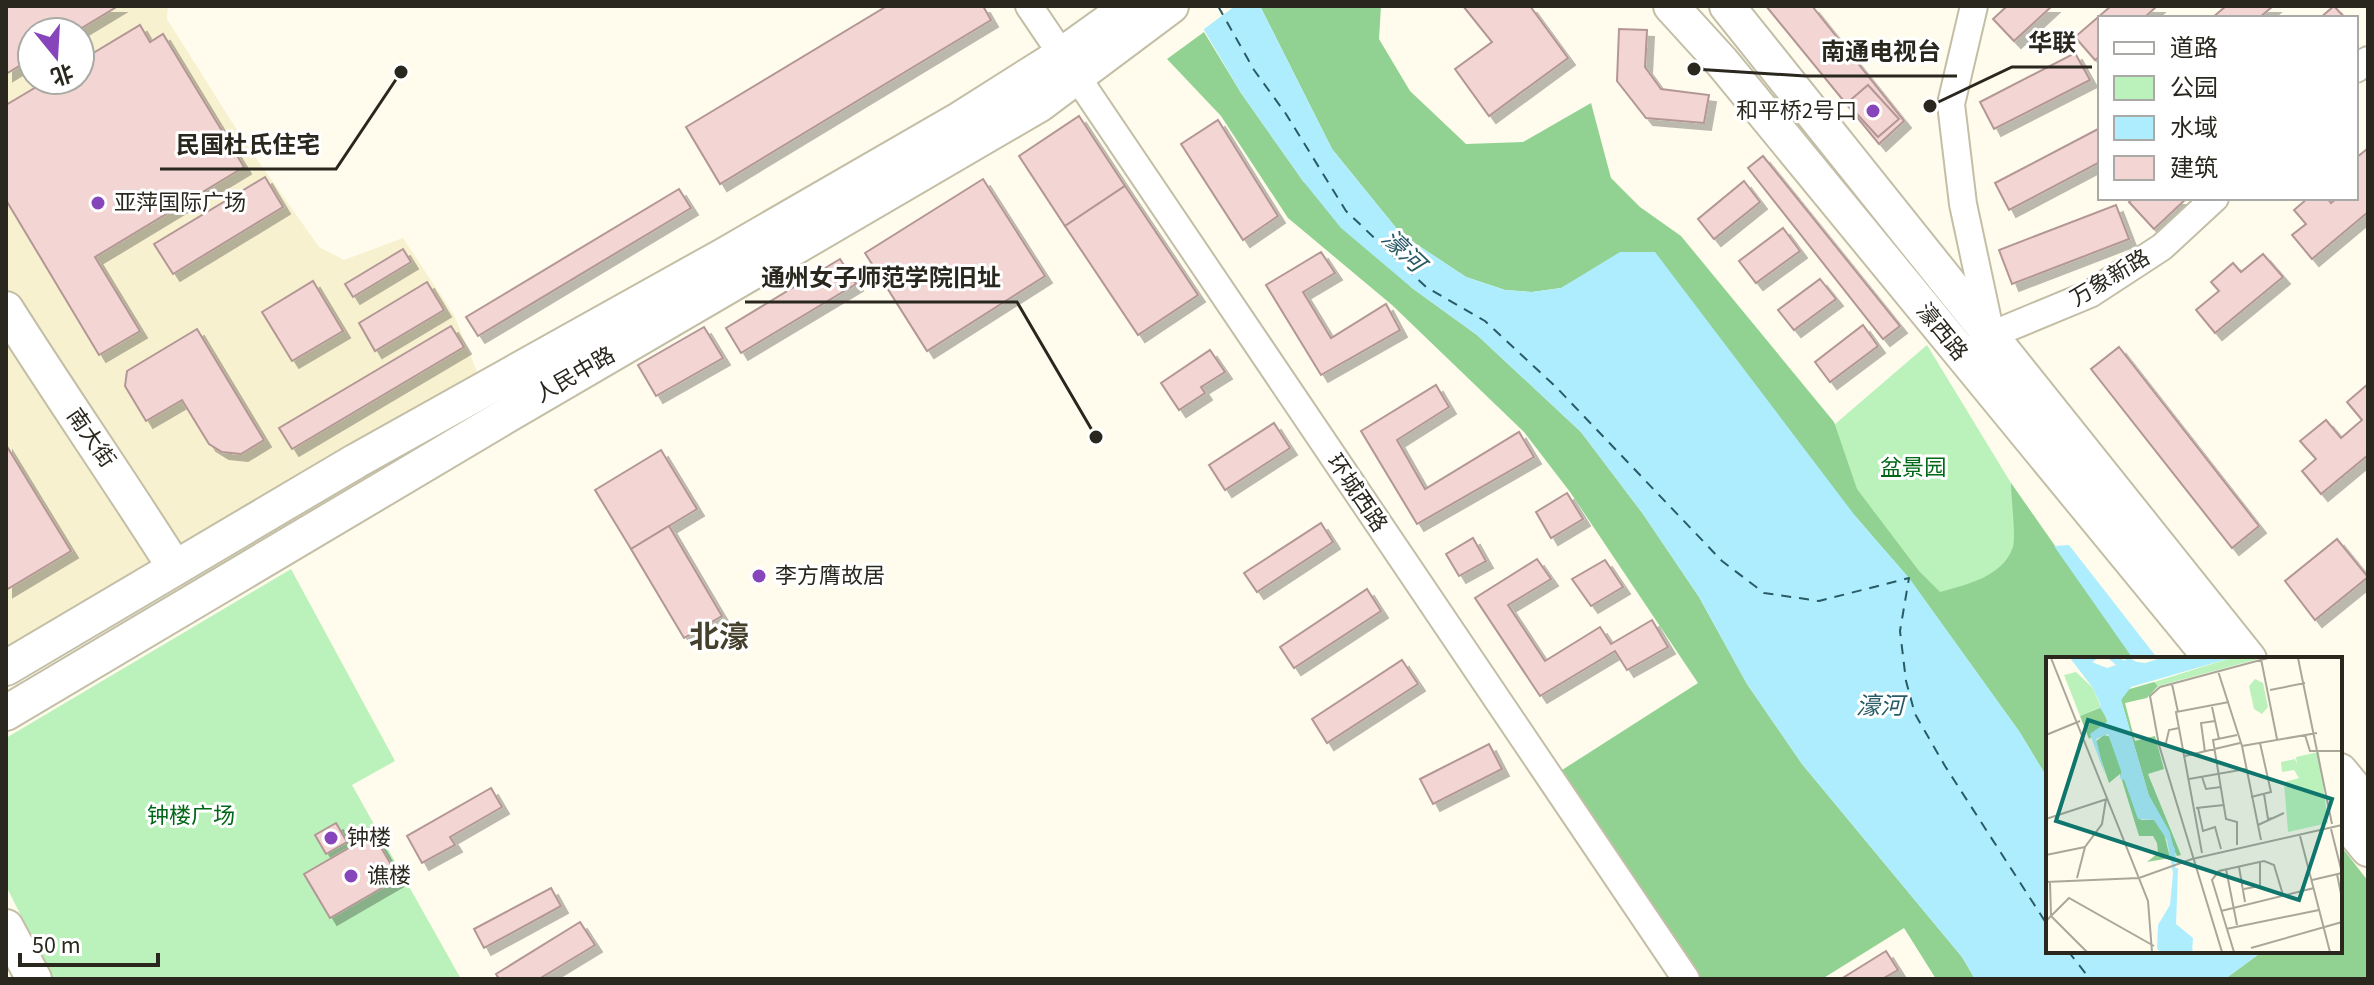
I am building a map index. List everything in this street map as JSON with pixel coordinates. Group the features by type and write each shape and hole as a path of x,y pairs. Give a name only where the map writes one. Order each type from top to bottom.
{"main road":[{"name":"人民中路","path":"6,668 356,461 957,121 1070,65 1131,16 1171,6"},
{"name":"濠西路","path":"1671,6 1732,75 2210,657"},
{"name":"濠西路","path":"1727,6 2247,657"},
{"name":"人民中路","path":"6,713 542,394 1040,104 1070,65"},
{"name":"南大街","path":"6,309 175,568"},
{"path":"2342,773 2368,805"},
{"path":"2342,817 2368,849"},
{"path":"6,927 34,979"}],"street":[{"name":"环城西路","path":"1029,6 1686,979"},
{"path":"1974,6 1951,104 1963,204 1991,335"},
{"name":"万象新路","path":"1963,356 1991,335 2090,294 2162,247 2213,200"}],"shaded area":[{"path":"6,6 168,6 167,19 242,138 319,247 344,260 403,238 454,315 478,374 6,653"}],"green space":[{"path":"1260,6 1381,6 1379,39 1410,91 1466,144 1523,142 1591,103 1611,178 1640,207 1681,236 1834,422 1857,489 1919,571 1940,592 1982,578 2001,566 2014,542 2011,483 2133,657 2046,657 2046,776 2019,731 1909,578 1856,517 1580,278 1561,288 1532,292 1505,290 1466,277 1401,234 1332,149"},
{"path":"1204,32 1241,93 1303,181 1412,288 1477,335 1581,432 1643,514 1699,597 1747,684 1802,764 1962,957 1975,979 1936,979 1904,928 1822,979 1701,979 1562,770 1698,683 1570,492 1524,432 1392,305 1288,218 1221,116 1167,59"},
{"name":"盆景园","path":"1927,345 2011,483 2133,657 2046,657 2046,776 2019,731 1806,449"},
{"name":"钟楼广场","path":"291,569 395,761 352,785 461,979 53,979 6,886 6,738"},
{"path":"2342,848 2368,881 2368,979 2225,979 2260,953 2342,953"}],"water":[{"name":"濠河","path":"1190,6 1260,6 1332,149 1401,234 1466,277 1505,290 1532,292 1561,288 1620,252 1655,252 1856,517 1909,578 2019,731 2046,776 2046,953 2260,953 2225,979 1975,979 1962,957 1802,764 1747,684 1699,597 1643,514 1581,432 1477,335 1412,288 1341,228 1303,181 1241,93"},
{"path":"2069,545 2156,657 2131,656 2054,546"}],"pier":[{"path":"1186,6 1235,6 1200,32"}],"building":[{"path":"6,6 118,6 96,19 96,16 16,16 16,68 6,74"},
{"path":"887,6 983,6 991,20 720,184 686,127"},
{"path":"1463,6 1530,6 1568,58 1489,116 1455,69 1492,42"},
{"path":"1766,6 1812,6 1904,121 1879,144"},
{"path":"2007,6 2052,6 2014,41 1993,19"},
{"path":"2111,6 2157,6 2146,16 2099,16"},
{"path":"2226,6 2273,6 2261,16 2214,16"},
{"path":"2334,6 2343,16 2322,16"},
{"path":"2098,17 2098,58 2095,60 2075,37"},
{"path":"140,25 150,42 163,34 244,167 95,257 140,331 99,355 6,200 6,105 21,96 96,96 96,51"},
{"path":"1619,29 1647,30 1645,67 1661,89 1709,95 1704,123 1646,118 1617,81"},
{"path":"2075,53 2090,80 1994,129 1980,102"},
{"name":"和平桥2号口","path":"1868,85 1899,119 1878,137 1847,103"},
{"path":"1079,116 1125,186 1065,226 1019,156"},
{"path":"1218,120 1278,216 1243,240 1181,144"},
{"path":"2098,129 2098,163 2009,210 1995,183"},
{"path":"2367,149 2368,212 2312,259 2292,235 2306,224 2294,210 2306,200 2329,200 2331,203 2335,200 2358,200 2358,156"},
{"path":"1763,156 1900,326 1883,339 1748,168"},
{"path":"265,177 283,207 173,274 154,244"},
{"path":"983,179 1045,276 927,351 865,253"},
{"path":"1744,181 1760,202 1714,239 1698,219"},
{"path":"1125,186 1198,295 1138,335 1065,226"},
{"path":"679,189 691,208 478,336 466,317"},
{"path":"2132,200 2185,200 2154,229 2129,202"},
{"path":"2116,205 2129,239 2012,284 1999,250"},
{"path":"1783,228 1800,251 1756,283 1739,261"},
{"path":"403,249 411,262 353,297 345,284"},
{"path":"1321,252 1335,273 1303,292 1331,338 1386,304 1400,330 1321,375 1266,285"},
{"path":"2263,254 2283,277 2215,333 2196,310 2219,291 2211,282 2233,263 2241,272"},
{"path":"840,259 856,284 741,353 726,328"},
{"path":"1820,279 1836,299 1794,330 1778,310"},
{"path":"313,281 343,331 292,361 262,312"},
{"path":"427,282 444,310 375,351 359,323"},
{"path":"1863,325 1878,346 1830,382 1815,362"},
{"path":"451,326 464,347 292,449 279,428"},
{"path":"704,327 723,358 656,396 638,365"},
{"path":"197,329 264,440 241,454 222,452 209,444 182,400 146,421 125,386 127,371"},
{"path":"2119,347 2259,526 2232,548 2091,369"},
{"path":"1210,350 1225,372 1201,387 1205,393 1179,410 1161,383"},
{"path":"2368,384 2368,455 2321,494 2302,471 2316,459 2300,441 2326,420 2341,438 2362,420 2347,402"},
{"path":"1436,385 1449,407 1397,440 1425,489 1519,432 1534,457 1417,524 1361,431"},
{"path":"1274,423 1290,448 1225,490 1209,465"},
{"path":"6,445 71,551 6,590"},
{"path":"661,450 697,509 631,549 595,490"},
{"path":"1567,493 1583,519 1551,538 1536,512"},
{"path":"1321,523 1333,542 1257,592 1244,573"},
{"path":"669,526 722,616 684,638 631,549"},
{"path":"1473,538 1486,561 1459,576 1446,554"},
{"path":"2337,539 2368,577 2315,620 2285,581"},
{"path":"1537,559 1551,579 1508,605 1545,661 1600,627 1611,644 1652,620 1668,647 1627,670 1615,651 1540,696 1475,598"},
{"path":"1605,560 1623,587 1591,606 1572,579"},
{"path":"1367,589 1381,611 1294,668 1280,647"},
{"path":"1402,660 1418,684 1327,743 1312,719"},
{"path":"1489,744 1502,769 1433,804 1420,779"},
{"path":"491,788 502,807 450,837 455,845 422,863 407,836"},
{"name":"钟楼","path":"336,823 347,842 326,854 315,835"},
{"name":"谯楼","path":"373,834 399,878 330,918 304,874"},
{"path":"551,888 561,906 484,948 474,929"},
{"path":"580,922 595,945 539,979 499,979 496,974"},
{"path":"1886,951 1898,970 1882,979 1841,979"}],"ferry route":[{"path":"1218,6 1254,70 1286,114 1346,211 1426,287 1485,321 1556,387 1722,561 1764,593 1819,601 1909,578 1900,631 1906,681 1915,714 2046,923"},
{"path":"2070,953 2090,979"}],"place":[{"name":"南通电视台","path":"1694,69"},
{"name":"民国杜氏住宅","path":"401,72"},
{"name":"华联","path":"1930,106"},
{"name":"和平桥2号口","path":"1873,111"},
{"name":"亚萍国际广场","path":"98,203"},
{"name":"通州女子师范学院旧址","path":"1096,437"},
{"name":"李方膺故居","path":"759,576"},
{"name":"钟楼","path":"331,838"},
{"name":"谯楼","path":"351,876"}],"district":[{"name":"北濠","path":"719,637"}]}
